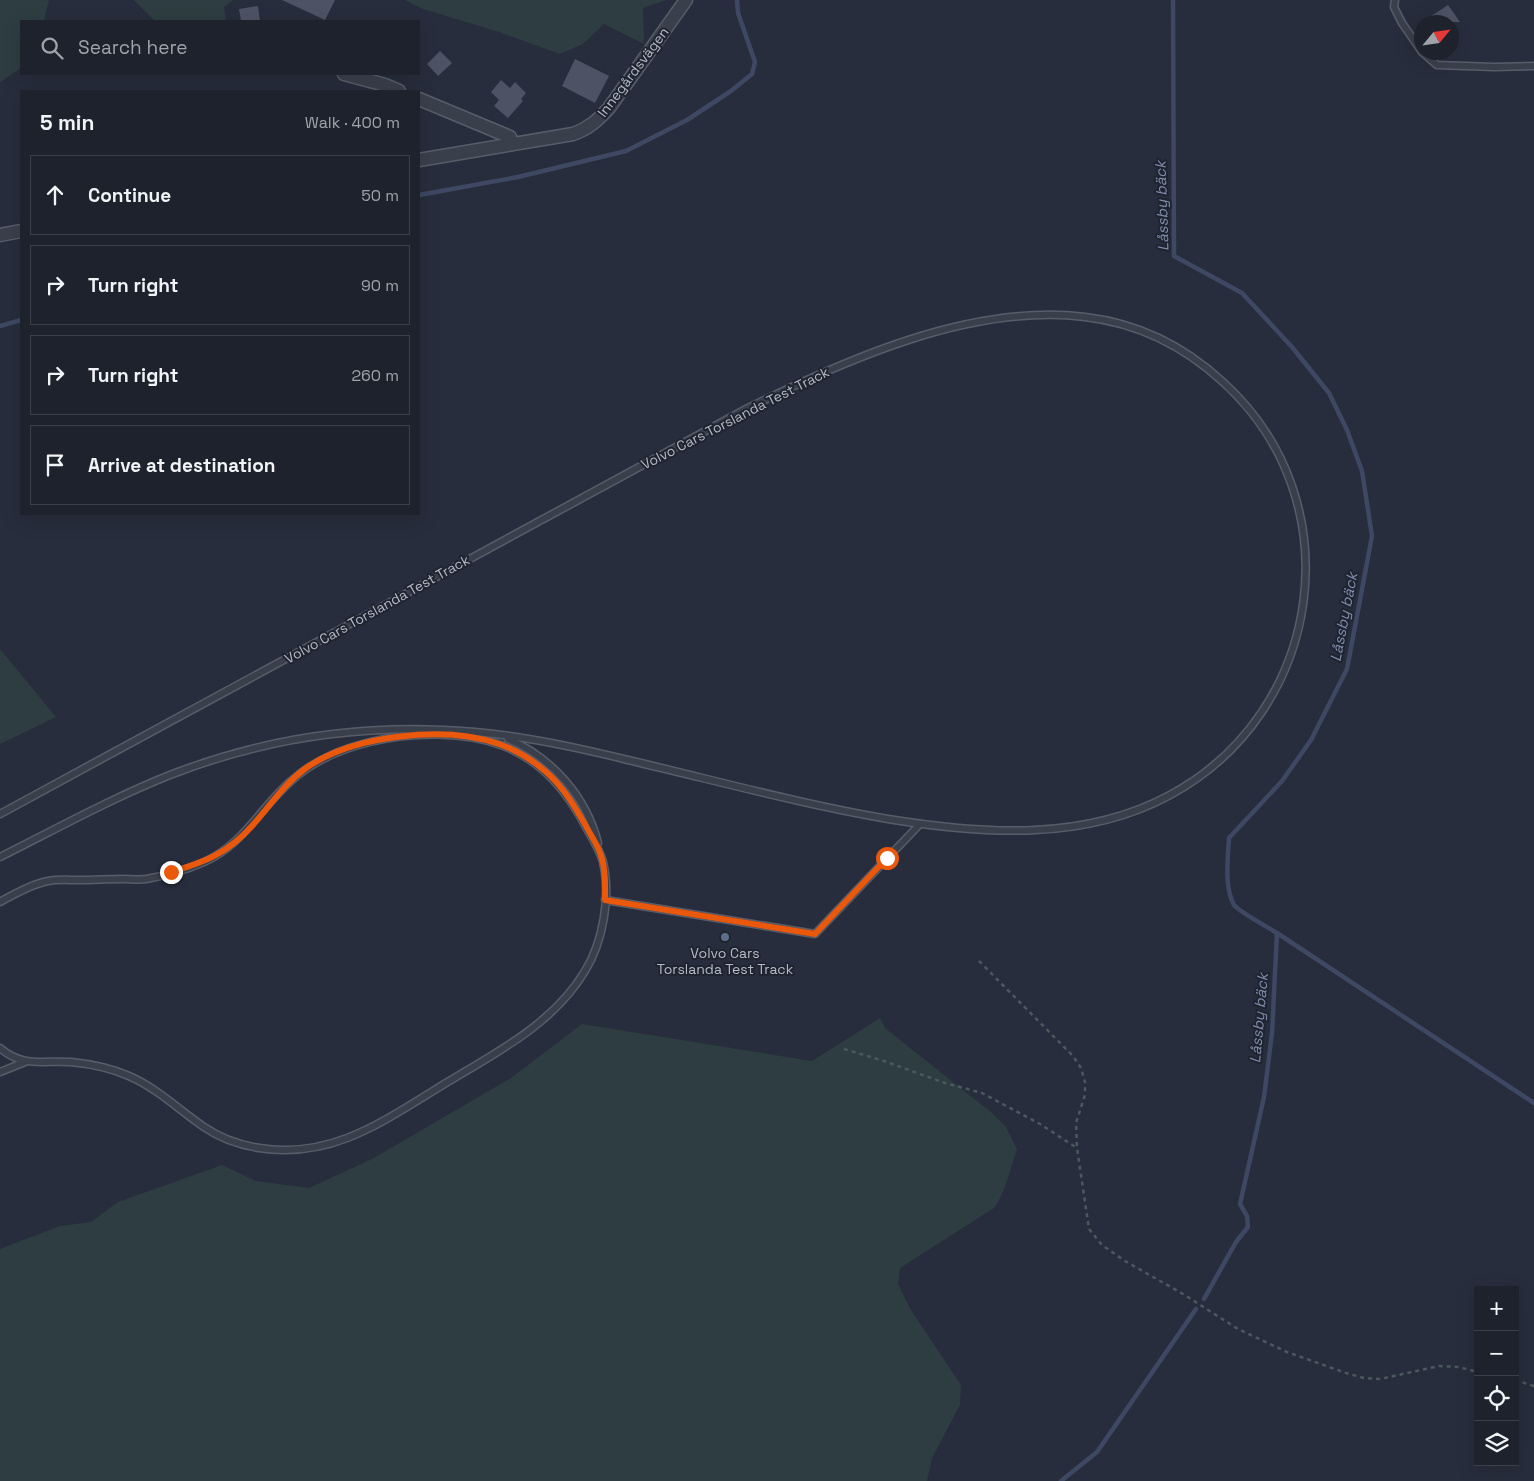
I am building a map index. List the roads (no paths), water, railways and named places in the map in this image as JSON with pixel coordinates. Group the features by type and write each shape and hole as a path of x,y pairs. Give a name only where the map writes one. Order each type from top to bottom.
{"street":[{"name":"Innegårdsvägen","path":"420,160 573,134 583,130 596,122 609,108 686,0"},
{"path":"348,75 397,90"},
{"path":"420,99 510,137 512,144"},
{"path":"0,235 20,231"}],"lane":[{"path":"1395,0 1394,7 1414,40"},
{"path":"1431,60 1436,65 1534,66"},
{"name":"Volvo Cars Torslanda Test Track","path":"0,814 697,435 787,389 846,363 951,328 978,322 1033,315 1060,315 1088,317 1115,322 1142,330 1167,342 1212,372 1252,412 1272,442 1291,484 1299,510 1304,538 1306,579 1302,620 1285,672 1272,698 1256,721 1229,752 1208,771 1173,793 1136,811 1095,823 1068,827 992,830 920,824 847,812 605,754 550,743 495,734 440,730 385,730 320,735 248,750 169,776 119,797 0,857"},
{"name":"Volvo Cars Torslanda Test Track","path":"0,1048 11,1056 26,1062 54,1061 87,1064 121,1073 148,1085 210,1131 230,1140 252,1146 298,1150 332,1144 382,1123 525,1033 552,1012 579,980 595,954 602,929 605,871 593,824 566,782 532,751 495,734"},
{"name":"Volvo Cars Torslanda Test Track","path":"0,902 48,881 144,879 205,862 240,838 289,782 306,768 327,756 347,748 403,736 448,735 468,737 498,744 525,756 551,776 566,794 602,858"},
{"path":"605,900 815,934 920,824"},
{"path":"0,1072 26,1062"}],"waterway":[{"path":"420,195 518,177 626,151 687,120 731,91 752,74 755,62 738,13 737,0"},
{"name":"Låssby bäck","path":"1173,0 1174,256 1242,293 1292,347 1329,393 1347,430 1362,471 1372,536 1347,669 1311,740 1282,781 1229,838 1228,881 1234,905 1277,933 1272,1033 1264,1097 1240,1204 1247,1216 1248,1227 1236,1242 1204,1299"},
{"path":"0,326 20,320"},
{"path":"1277,933 1534,1103"},
{"path":"1061,1481 1097,1452 1196,1309"}],"place":[{"name":"Volvo Cars Torslanda Test Track","path":"725,937"}]}
